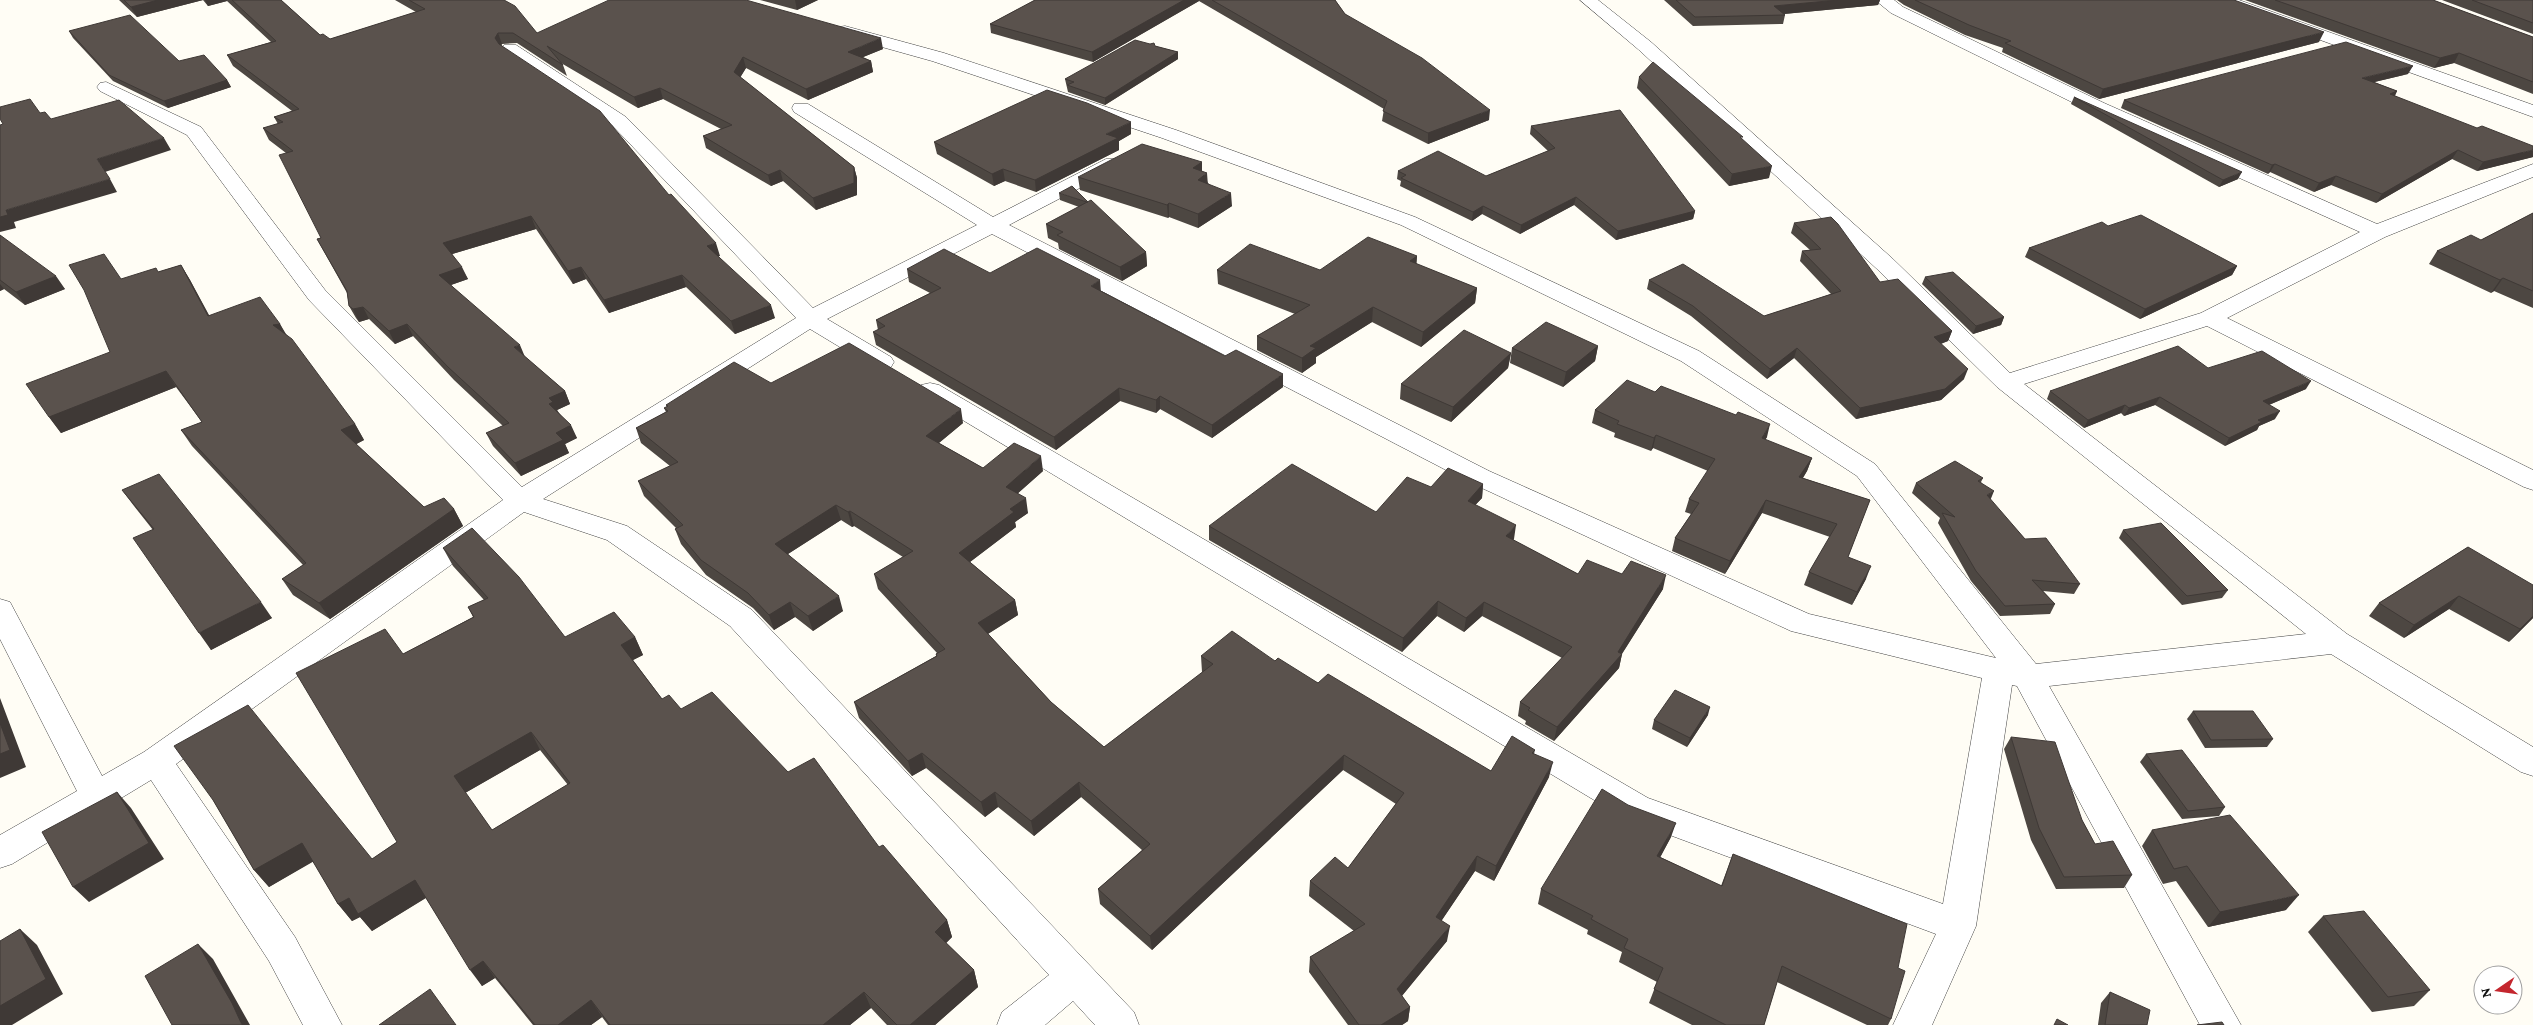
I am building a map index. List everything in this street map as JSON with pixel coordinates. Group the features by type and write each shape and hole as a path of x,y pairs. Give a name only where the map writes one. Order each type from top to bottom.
{"street":[{"path":"1588,0 1645,46 1849,231 2006,382 2336,642 2533,763"},
{"path":"1890,5 1915,0"},
{"path":"2224,0 2533,111"},
{"path":"1890,5 2097,107 2377,232"},
{"path":"827,26 938,57 1169,134 1408,222 1690,356 1866,470 2013,673 2222,1025"},
{"path":"2316,50 2345,42"},
{"path":"510,49 619,121 810,319 1636,808 1958,926"},
{"path":"106,87 194,131 317,295 520,501 617,533 741,618 1120,1025"},
{"path":"2097,107 2125,100"},
{"path":"801,108 992,225 1480,477 1802,623 2013,673 2336,642"},
{"path":"0,853 156,761 520,501 810,319 1169,134"},
{"path":"2006,382 2209,318 2377,232 2533,170"},
{"path":"2209,318 2533,481"},
{"path":"0,610 96,796"},
{"path":"1912,1025 1958,926 2013,673"},
{"path":"156,761 282,949 323,1025"},
{"path":"1016,1025 1075,976"}],"building":[{"path":"124,0 158,0 131,7"},
{"path":"232,0 281,0 320,35 323,34 330,39 425,9 409,0 504,0 515,6 537,33 609,0 746,0 881,38 848,52 871,61 806,89 743,57 734,72 854,167 854,183 813,198 780,170 768,175 703,136 732,125 660,88 634,97 547,46 563,65 513,33 498,33 495,38 499,44 600,111 669,195 671,194 716,243 707,246 771,305 731,321 682,275 604,300 581,267 568,271 531,216 443,243 462,267 439,275 520,345 514,347 565,391 549,398 553,402 549,404 571,425 556,433 563,440 515,463 486,433 509,423 448,367 407,324 389,331 363,307 353,309 349,306 347,291 317,239 321,238 279,155 293,151 263,128 283,122 274,117 299,109 227,55 276,41"},
{"path":"1035,0 1184,0 1092,52 990,24"},
{"path":"1212,0 1335,0 1345,14 1422,58 1490,110 1428,133 1383,111 1387,101"},
{"path":"1676,0 1838,0 1774,6 1785,15 1695,17"},
{"path":"1915,0 2234,0 2324,32 2103,89 2005,43 2011,41 1969,25"},
{"path":"2275,0 2433,0 2533,37 2533,82 2459,53 2440,58"},
{"path":"2472,0 2533,0 2533,23"},
{"path":"130,15 179,61 204,55 227,80 164,101 109,75 69,31"},
{"path":"1135,40 1150,44 1154,43 1155,46 1178,52 1105,98 1067,85 1074,82 1065,79"},
{"path":"2346,42 2413,66 2362,78 2397,91 2390,94 2477,128 2482,126 2533,146 2533,150 2483,162 2458,150 2382,194 2336,176 2319,183 2275,164 2272,165 2124,100"},
{"path":"1653,62 1743,137 1740,137 1772,166 1732,174 1639,77"},
{"path":"1047,90 1087,103 1131,122 1106,134 1118,138 1035,180 1003,169 992,174 934,142"},
{"path":"2074,97 2242,172 2223,180"},
{"path":"30,99 40,113 45,112 51,119 119,100 164,138 97,159 110,179 6,210 8,215 0,217 0,125 3,124 0,119 0,107"},
{"path":"1620,110 1695,211 1618,231 1576,197 1521,225 1483,206 1473,212 1401,178 1406,175 1398,171 1438,151 1486,176 1555,148 1531,126"},
{"path":"1142,144 1202,162 1193,168 1207,173 1198,180 1231,193 1198,214 1169,203 1167,205 1078,177"},
{"path":"1072,186 1088,202 1059,193"},
{"path":"1091,200 1146,252 1120,267 1057,235 1063,232 1046,224"},
{"path":"2533,213 2533,291 2503,278 2500,280 2437,251 2471,235 2481,240"},
{"path":"2141,215 2237,266 2145,309 2029,248 2102,222 2108,226"},
{"path":"1831,217 1880,282 1898,279 1952,331 1934,337 1968,369 1945,389 1860,408 1797,348 1770,369 1693,306 1649,280 1683,264 1764,316 1841,291 1802,251 1821,249 1794,223"},
{"path":"0,235 56,276 16,292 0,280"},
{"path":"1368,237 1417,256 1410,261 1477,288 1423,332 1373,307 1310,346 1316,348 1302,358 1257,336 1310,305 1217,270 1250,244 1320,270"},
{"path":"1037,248 1100,280 1091,286 1225,356 1236,350 1283,374 1212,425 1160,396 1156,400 1119,388 1054,437 873,332 885,326 876,320 941,288 907,269 944,249 990,273"},
{"path":"104,254 121,279 156,268 158,272 181,265 208,316 260,297 280,324 273,325 292,339 355,424 341,430 424,507 444,498 454,509 319,603 282,579 306,563 181,430 202,422 166,371 49,417 26,384 110,352 84,290 69,265"},
{"path":"1953,272 2004,317 1976,326 1925,277"},
{"path":"1546,322 1598,346 1566,372 1512,348"},
{"path":"1464,330 1511,353 1453,407 1401,384"},
{"path":"849,343 961,409 926,436 983,468 1014,443 1041,456 1006,487 1026,498 1010,509 1014,512 959,553 1015,600 978,623 1051,702 1104,747 1213,664 1201,656 1232,631 1275,661 1278,658 1318,683 1328,674 1491,771 1512,736 1535,750 1532,753 1553,762 1496,866 1477,856 1436,917 1450,926 1397,989 1410,1007 1381,1025 1359,1025 1310,957 1365,924 1310,881 1335,857 1348,868 1404,793 1344,755 1150,936 1098,889 1150,844 1079,782 1031,821 995,792 981,802 922,753 908,761 854,702 937,656 936,654 945,649 874,574 913,551 850,511 848,512 836,505 775,544 839,596 808,616 790,602 769,615 748,593 701,560 675,529 683,525 638,481 678,462 636,428 668,411 664,408 668,406 666,405 734,362 771,383"},
{"path":"2178,346 2208,368 2262,351 2311,381 2263,401 2280,411 2258,420 2262,422 2229,438 2160,397 2129,408 2125,405 2088,420 2050,391"},
{"path":"1627,380 1655,392 1661,386 1736,415 1738,412 1770,424 1762,438 1812,458 1799,477 1870,500 1848,557 1871,566 1857,592 1809,572 1837,524 1766,500 1730,561 1675,538 1699,503 1689,499 1715,459 1656,435 1654,438 1617,424 1619,421 1595,410"},
{"path":"1955,461 1983,478 1978,481 1994,491 1987,495 2025,539 2046,538 2080,584 2032,580 2055,604 2005,606 1976,571 1942,513 1955,517 1916,483"},
{"path":"1292,464 1376,512 1407,477 1431,487 1448,468 1483,484 1468,501 1516,525 1506,536 1578,574 1587,560 1622,574 1631,561 1666,575 1618,652 1622,654 1557,727 1528,710 1530,708 1520,702 1572,647 1484,602 1466,618 1438,601 1403,638 1209,526"},
{"path":"159,474 261,602 199,633 133,538 154,529 122,490"},
{"path":"2161,523 2228,590 2187,596 2123,530"},
{"path":"472,528 519,577 565,637 614,612 635,637 621,645 662,699 669,695 681,709 712,692 788,772 814,758 879,847 883,845 947,920 935,932 974,970 910,1025 897,1025 864,992 823,1025 610,1025 591,1000 558,1025 535,1025 483,961 470,970 415,880 358,914 349,898 338,904 302,843 254,870 213,800 174,746 248,705 372,859 397,842 296,673 385,629 403,654 474,617 468,607 488,598 443,548","holes":["531,732 570,783 492,830 454,776"]},
{"path":"2468,547 2533,585 2533,616 2520,629 2459,596 2414,625 2379,603"},
{"path":"1675,690 1710,707 1690,738 1654,720"},
{"path":"2193,711 2253,711 2273,739 2211,740"},
{"path":"0,723 10,750 0,754"},
{"path":"2011,737 2055,742 2082,820 2095,844 2113,841 2132,875 2064,877 2039,828"},
{"path":"2182,750 2225,807 2188,811 2146,754"},
{"path":"1602,789 1628,805 1676,823 1657,856 1722,886 1733,854 1907,924 1898,968 1905,971 1891,1019 1782,966 1764,1025 1726,1025 1654,989 1663,968 1624,948 1628,939 1591,919 1593,916 1541,889"},
{"path":"117,792 149,843 73,887 42,832"},
{"path":"2230,815 2299,895 2220,912 2187,866 2174,869 2152,830"},
{"path":"2364,911 2430,990 2388,997 2323,916"},
{"path":"20,929 46,979 0,1006 0,941"},
{"path":"198,944 232,1003 242,1025 172,1025 145,976"},
{"path":"430,989 456,1025 379,1025"},
{"path":"2110,992 2150,1010 2147,1025 2105,1025"},
{"path":"2057,1019 2068,1025 2054,1025"},
{"path":"2222,1022 2224,1025 2197,1025"}]}
